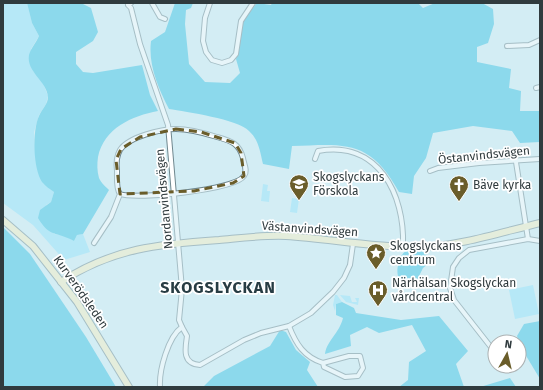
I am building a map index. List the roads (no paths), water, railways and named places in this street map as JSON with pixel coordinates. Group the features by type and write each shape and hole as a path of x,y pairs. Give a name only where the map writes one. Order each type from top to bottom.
{"street":[{"path":"152,3 160,17 165,20"},
{"path":"210,3 203,30 206,52 212,60 222,63 231,60 236,54 241,21 253,3"},
{"name":"Nordanvindsvägen","path":"130,5 140,44 167,116 182,289 179,316 182,327 187,336 184,350 186,356 192,363 200,365 252,336 289,326"},
{"path":"507,46 529,45 540,40"},
{"path":"94,243 111,217 120,194 118,188 116,160 121,149 129,142 140,137 168,130 201,132 235,143 240,149 246,171 241,180 205,190 148,195 120,194"},
{"path":"315,159 318,151 342,150 358,153 374,164 387,179 395,195 402,224 403,246"},
{"name":"Östanvindsvägen","path":"430,171 438,168 479,163 516,162 540,159"},
{"path":"516,162 528,239"},
{"name":"Kurverödsleden","path":"3,220 33,246 61,282 90,322 129,387"},
{"name":"Västanvindsvägen","path":"61,282 97,262 124,252 178,243 274,236 353,244 422,247 446,244 540,223"},
{"path":"487,342 454,300 450,288 451,273 459,258 469,250 528,239 540,241"},
{"path":"323,363 324,367 350,377 358,376 363,368 360,356 349,356 323,363 313,360 304,354 295,341 289,326 311,312 337,288 348,270 353,244"},
{"path":"160,387 161,370 173,338 176,332 182,327"}],"place":[{"name":"Skogslyckans Förskola","path":"299,201"},
{"name":"Bäve kyrka","path":"459,202"},
{"name":"Skogslyckans centrum","path":"376,270"},
{"name":"Närhälsan Skogslyckan vårdcentral","path":"378,307"}],"district":[{"name":"SKOGSLYCKAN","path":"218,287"}]}
